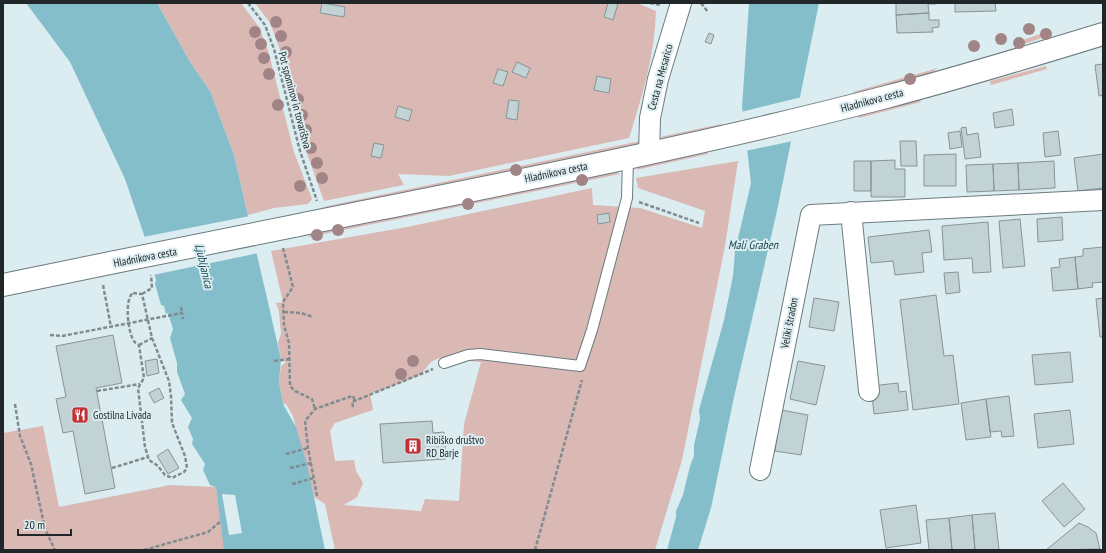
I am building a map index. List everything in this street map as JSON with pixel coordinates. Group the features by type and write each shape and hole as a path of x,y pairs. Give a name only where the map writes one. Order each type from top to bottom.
{"main road":[{"name":"Hladnikova cesta","path":"3,285 639,155 803,118 930,84 1103,34"}],"street":[{"name":"Cesta na Mesarico","path":"639,155 650,118 658,79 681,3"},
{"name":"Veliki štradon","path":"760,470 811,214 1103,200"},
{"path":"851,212 869,391"}],"lane":[{"path":"444,363 468,355 480,354 580,366 598,309 639,155"}],"path":[{"name":"Pot spominov in tovarištva","path":"248,3 265,25 274,49 300,151 318,206"},
{"path":"701,3 708,12"},
{"path":"627,198 699,223"},
{"path":"283,248 293,288 283,302 289,359 290,386 295,391 312,399 315,409"},
{"path":"142,294 152,338 172,396 172,423 186,456 187,468 184,472 172,478 165,475 148,457 145,447 138,388 144,378 139,345 133,341 128,319 129,297 133,293 142,294 152,288 151,275"},
{"path":"103,284 111,328"},
{"path":"181,307 184,319"},
{"path":"284,312 301,313 313,317"},
{"path":"50,335 62,336 111,328 182,313"},
{"path":"139,345 152,338"},
{"path":"274,361 289,359"},
{"path":"535,550 583,375 580,366"},
{"path":"353,407 352,402 420,375"},
{"path":"97,391 141,384"},
{"path":"318,496 308,448 305,421 315,409 349,396 353,396 355,401"},
{"path":"15,404 20,436 31,464 45,529 55,550"},
{"path":"286,454 308,448"},
{"path":"112,468 148,457"},
{"path":"290,468 311,463"},
{"path":"292,484 314,478"},
{"path":"144,550 208,532 220,522"}],"shaded area":[{"path":"157,3 241,3 259,27 268,50 294,152 312,199 308,204 274,208 248,215 234,155 210,91 190,62"},
{"path":"255,3 637,3 656,11 650,59 643,91 629,138 449,176 398,174 404,185 324,201 306,151 279,47 270,23"},
{"path":"1049,31 1050,35 1015,47 1014,43"},
{"path":"1046,66 1047,69 991,85 990,81"},
{"path":"938,68 930,74 853,95 853,92"},
{"path":"920,99 921,102 859,118 858,114"},
{"path":"721,124 722,127 664,139 660,137"},
{"path":"640,141 637,145 317,212 318,209 328,206"},
{"path":"707,150 708,154 636,170 641,165"},
{"path":"738,161 725,246 682,460 655,550 335,550 325,504 314,497 293,416 286,404 283,404 279,382 281,366 286,362 281,359 278,343 281,334 279,312 276,303 283,302 271,251 407,227 592,188 593,205 640,208 702,228 705,211 638,188 636,178","holes":["439,358 481,362 464,424 459,501 425,499 421,511 344,505 357,497 363,483 356,471 354,460 335,461 330,431 335,423 373,410 370,393 378,392 420,375 431,362"]},
{"path":"615,171 620,174 309,237 308,233"},
{"path":"43,426 59,507 170,485 216,487 225,550 3,550 3,433"}],"water":[{"name":"Ljubljanica","path":"26,3 157,3 190,62 210,91 234,155 281,359 279,382 283,404 296,427 307,464 325,550 224,550 216,487 210,485 203,470 205,464 192,444 193,439 188,427 192,418 181,400 185,394 177,372 177,363 170,338 173,329 168,313 166,314 164,306 161,305 144,235 125,179 70,62"},
{"name":"Mali Graben","path":"749,3 819,3 777,211 734,397 711,508 698,550 667,550 676,517 676,511 683,495 694,456 694,445 700,419 699,410 724,320 733,276 735,251 751,183 742,107"}],"pier":[{"path":"802,97 793,141 745,151 741,112"},
{"path":"250,216 259,253 153,275 143,237"},
{"path":"222,494 235,495 242,533 229,535"}],"building":[{"path":"322,3 345,7 344,17 320,13"},
{"path":"608,3 618,4 613,20 604,17"},
{"path":"896,3 936,4 928,4 929,13 896,15"},
{"path":"955,3 995,3 996,11 955,12"},
{"path":"929,13 929,20 939,20 939,27 932,28 933,32 897,33 896,15"},
{"path":"709,33 714,35 711,44 705,42"},
{"path":"517,62 530,68 526,78 512,72"},
{"path":"1103,64 1103,95 1099,96 1095,65"},
{"path":"498,69 508,72 503,86 493,83"},
{"path":"597,76 611,79 609,93 594,90"},
{"path":"509,100 519,101 517,120 506,118"},
{"path":"398,106 412,110 409,121 395,117"},
{"path":"1012,109 1014,125 995,128 993,113"},
{"path":"966,127 967,135 978,133 981,157 965,159 961,128"},
{"path":"960,131 962,147 950,149 948,133"},
{"path":"1058,131 1061,155 1045,157 1043,133"},
{"path":"900,141 916,141 917,166 901,166"},
{"path":"374,143 384,145 381,158 371,156"},
{"path":"956,154 956,186 924,186 924,155"},
{"path":"1103,154 1103,188 1078,191 1074,158"},
{"path":"895,160 895,169 905,169 905,197 871,197 871,161"},
{"path":"854,161 871,161 871,191 854,191"},
{"path":"1054,161 1055,188 1019,190 1018,163"},
{"path":"1018,163 1019,190 994,191 993,164"},
{"path":"993,164 994,191 967,192 966,165"},
{"path":"609,213 610,222 598,224 597,215"},
{"path":"1062,217 1063,240 1038,242 1037,219"},
{"path":"1020,219 1025,266 1003,268 999,221"},
{"path":"988,222 991,272 973,273 972,258 944,260 942,226"},
{"path":"929,230 932,252 922,253 924,272 895,275 893,261 871,263 868,237"},
{"path":"1103,247 1103,282 1092,283 1093,287 1078,289 1075,257 1083,256 1083,249"},
{"path":"1075,257 1078,289 1053,291 1051,268 1060,267 1059,259"},
{"path":"958,272 960,292 946,294 944,273"},
{"path":"936,295 944,356 953,355 959,404 913,410 900,300"},
{"path":"814,298 839,302 834,331 809,327"},
{"path":"1103,298 1103,337 1100,337 1096,299"},
{"name":"Gostilna Livada","path":"113,335 122,383 96,388 115,488 85,494 73,431 63,433 56,399 66,397 56,346"},
{"path":"1070,352 1073,382 1035,385 1032,355"},
{"path":"157,359 159,373 147,376 145,361"},
{"path":"798,361 825,366 816,405 790,399"},
{"path":"898,383 899,392 906,391 908,410 874,414 871,386"},
{"path":"159,388 164,398 154,403 149,393"},
{"path":"1009,396 1014,436 1002,437 1001,431 990,432 986,399"},
{"path":"986,399 991,437 966,440 961,403"},
{"path":"781,410 808,415 801,455 775,451"},
{"path":"1070,410 1074,444 1038,448 1034,414"},
{"name":"Ribiško društvo RD Barje","path":"432,421 433,433 444,432 446,459 383,463 380,424"},
{"path":"168,449 179,468 168,474 157,456"},
{"path":"1063,483 1085,509 1064,527 1042,501"},
{"path":"916,505 921,543 886,548 880,510"},
{"path":"995,513 999,550 975,550 972,515"},
{"path":"972,515 975,550 952,550 949,518"},
{"path":"949,518 952,550 929,550 926,520"},
{"path":"1079,523 1096,533 1100,549 1046,550"}],"place":[{"name":"Gostilna Livada","path":"80,415"},
{"name":"Ribiško društvo RD Barje","path":"413,446"}]}
